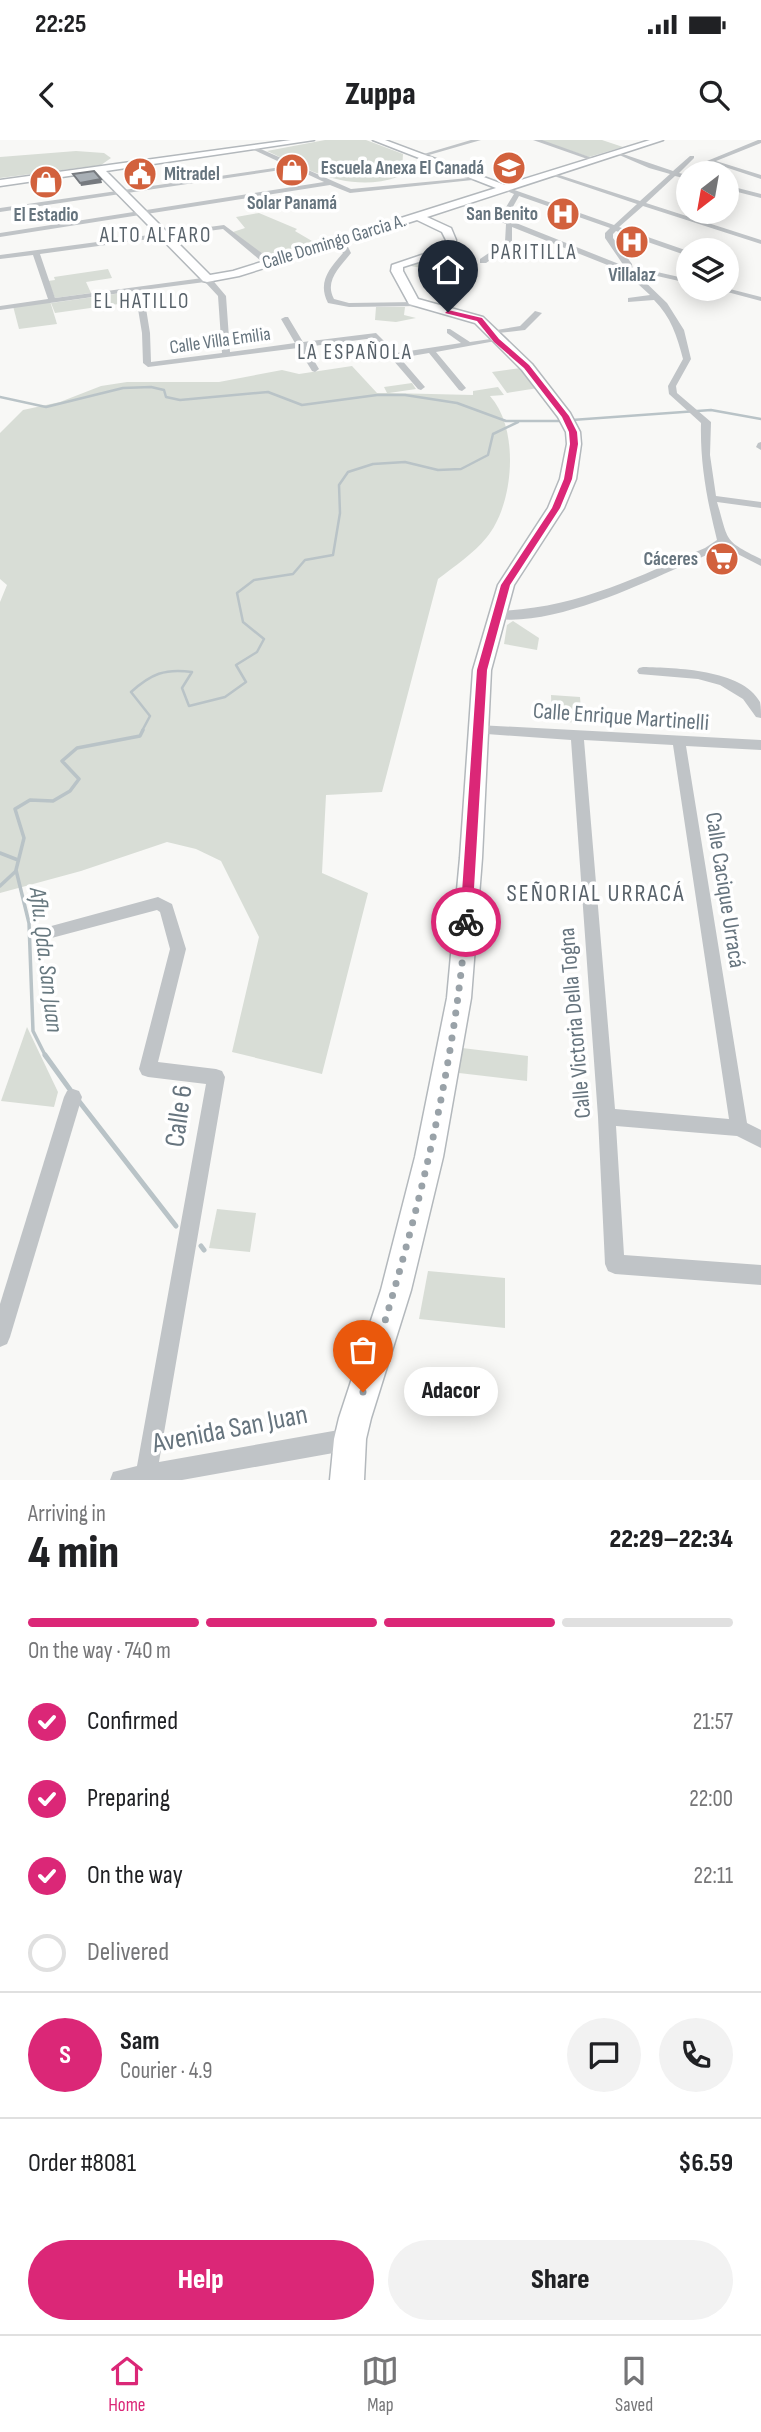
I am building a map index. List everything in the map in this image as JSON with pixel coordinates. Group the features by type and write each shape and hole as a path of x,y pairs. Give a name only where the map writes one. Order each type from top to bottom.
{"street":[{"path":"377,140 676,250"},
{"path":"420,156 478,140"},
{"path":"536,140 596,160"},
{"path":"0,183 99,170 261,143 307,141"},
{"path":"261,143 307,141"},
{"name":"Calle Domingo Garcia A.","path":"0,307 227,276 619,153 649,141"},
{"path":"761,141 710,161 761,177"},
{"path":"261,143 292,167 345,190 362,192 479,179"},
{"path":"745,147 761,152"},
{"path":"619,153 643,164 676,174"},
{"path":"627,270 628,264 609,238 612,228 692,157"},
{"path":"0,210 292,167"},
{"path":"99,170 222,296 226,355"},
{"path":"551,174 676,215"},
{"path":"0,235 329,183"},
{"path":"739,190 761,196"},
{"path":"483,261 509,243 506,222 518,193"},
{"path":"458,203 627,270 676,278"},
{"path":"47,204 62,224"},
{"path":"416,304 397,271 398,265 443,251 449,248 451,240 447,230 417,216"},
{"path":"705,224 761,242"},
{"path":"0,257 224,228 264,259"},
{"path":"749,237 761,231"},
{"path":"335,242 347,253 325,282 326,295 331,301 349,305 416,304 480,320 493,336 527,366 569,424 574,444 568,479 556,508 509,577 482,670 464,953 446,1071 429,1157 396,1290 350,1439 347,1480"},
{"path":"36,252 52,300"},
{"path":"608,274 627,270"},
{"path":"627,270 657,297 680,330 687,359 672,386 673,394 679,402 706,422 705,455 711,498 723,541 730,548 761,563"},
{"name":"Calle Villa Emilia","path":"139,289 146,333 147,363 151,365 376,335 396,356"},
{"path":"739,294 761,299"},
{"path":"631,300 657,297"},
{"path":"639,308 664,305"},
{"path":"396,356 468,345 522,328 538,313"},
{"path":"285,319 315,369"},
{"path":"450,331 468,345"},
{"path":"431,351 462,388"},
{"path":"396,356 421,387"},
{"path":"711,498 761,505"},
{"path":"496,615 569,608 709,550 723,541"},
{"path":"643,671 678,673 711,679 746,694 761,714"},
{"name":"Calle Enrique Martinelli","path":"478,730 761,745"},
{"name":"Calle Victoria Della Togna","path":"577,736 607,1117 615,1264 761,1275"},
{"name":"Calle Cacique Urracá","path":"679,742 739,1128"},
{"name":"Calle 6","path":"44,934 158,903 167,908 178,949 148,1069 216,1077 146,1475"},
{"path":"0,1337 73,1097"},
{"path":"607,1117 739,1128 761,1139"},
{"name":"Avenida San Juan","path":"121,1480 350,1439"}],"shaded area":[{"path":"325,140 366,140 403,154 402,170 398,177 381,181 347,181 299,166 267,151"},
{"path":"539,140 602,140 623,147 589,157"},
{"path":"76,151 104,153 111,158 101,165 0,178 0,157"},
{"path":"259,213 297,229 295,231 317,244 269,260 233,232 245,228 236,217"},
{"path":"444,253 458,260 444,272 405,265"},
{"path":"108,269 112,278 86,282 91,293 55,298 48,281 55,280 54,277"},
{"name":"EL HATILLO","path":"129,292 133,302 55,313 51,303"},
{"path":"50,301 57,324 19,329 13,306"},
{"path":"376,307 405,307 404,315 416,318 396,322 375,320"},
{"path":"352,366 377,393 387,393 384,387 412,383 416,389 389,393 473,395 473,391 498,387 504,395 490,396 500,410 506,427 510,466 508,487 496,523 476,549 438,579 382,792 326,795 322,873 368,893 322,1074 232,1052 259,937 221,861 196,849 167,842 81,871 0,893 0,602 7,585 0,579 0,433 23,410 60,402 101,386 127,382 219,382 282,370 299,374"},
{"path":"521,368 538,388 507,393 492,372"},
{"path":"513,621 539,638 537,650 504,644 507,625"},
{"path":"551,695 580,697 582,723 552,721"},
{"path":"27,1027 58,1092 54,1107 1,1101"},
{"path":"462,1048 528,1056 527,1081 459,1073"},
{"path":"217,1209 256,1213 250,1252 209,1248"},
{"path":"428,1271 505,1278 505,1328 419,1319"}],"building":[{"path":"94,171 101,179 80,183 73,174"}],"waterway":[{"path":"0,397 46,407 123,388 151,387 164,390 166,397 180,400 268,392 302,405 377,395 405,395 457,403 506,421 564,421"},
{"path":"572,420 711,410 761,419"},
{"name":"Aflu. Qda. San Juan","path":"142,731 150,716 131,692 152,677 166,672 192,672 182,688 189,706 225,697 246,682 236,665 257,652 264,639 243,622 237,593 254,580 293,574 305,560 333,555 340,513 339,485 348,472 373,464 405,462 438,470 461,469 488,455 493,434 518,422"},
{"name":"Aflu. Qda. San Juan","path":"45,1055 33,1031 29,923 16,870 24,838 15,809 30,800 53,801 70,791 79,779 62,761 77,748 140,736 143,730"},
{"path":"0,853 18,860"},
{"path":"0,886 16,871"},
{"name":"Aflu. Qda. San Juan","path":"45,1055 71,1091"},
{"name":"Aflu. Qda. San Juan","path":"78,1100 176,1226"},
{"name":"Aflu. Qda. San Juan","path":"201,1246 204,1250"}],"way so far":[{"path":"363,1392 396,1290 429,1157 459,998 466,922"}],"place":[{"name":"Escuela Anexa El Canadá","path":"509,168"},
{"name":"Solar Panamá","path":"292,170"},
{"name":"Mitradel","path":"140,174"},
{"name":"El Estadio","path":"46,182"},
{"name":"San Benito","path":"563,214"},
{"name":"Villalaz","path":"632,242"},
{"name":"Cáceres","path":"722,559"},
{"name":"Adacor","path":"363,1392"}],"district":[{"name":"ALTO ALFARO","path":"156,235"},
{"name":"PARITILLA","path":"534,252"},
{"name":"EL HATILLO","path":"142,301"},
{"name":"LA ESPAÑOLA","path":"355,352"},
{"name":"SEÑORIAL URRACÁ","path":"596,893"}],"route":[{"path":"448,312 480,320 496,340 527,366 565,416 573,432 574,444 568,479 556,508 514,568 506,585 482,670 466,922"}]}
